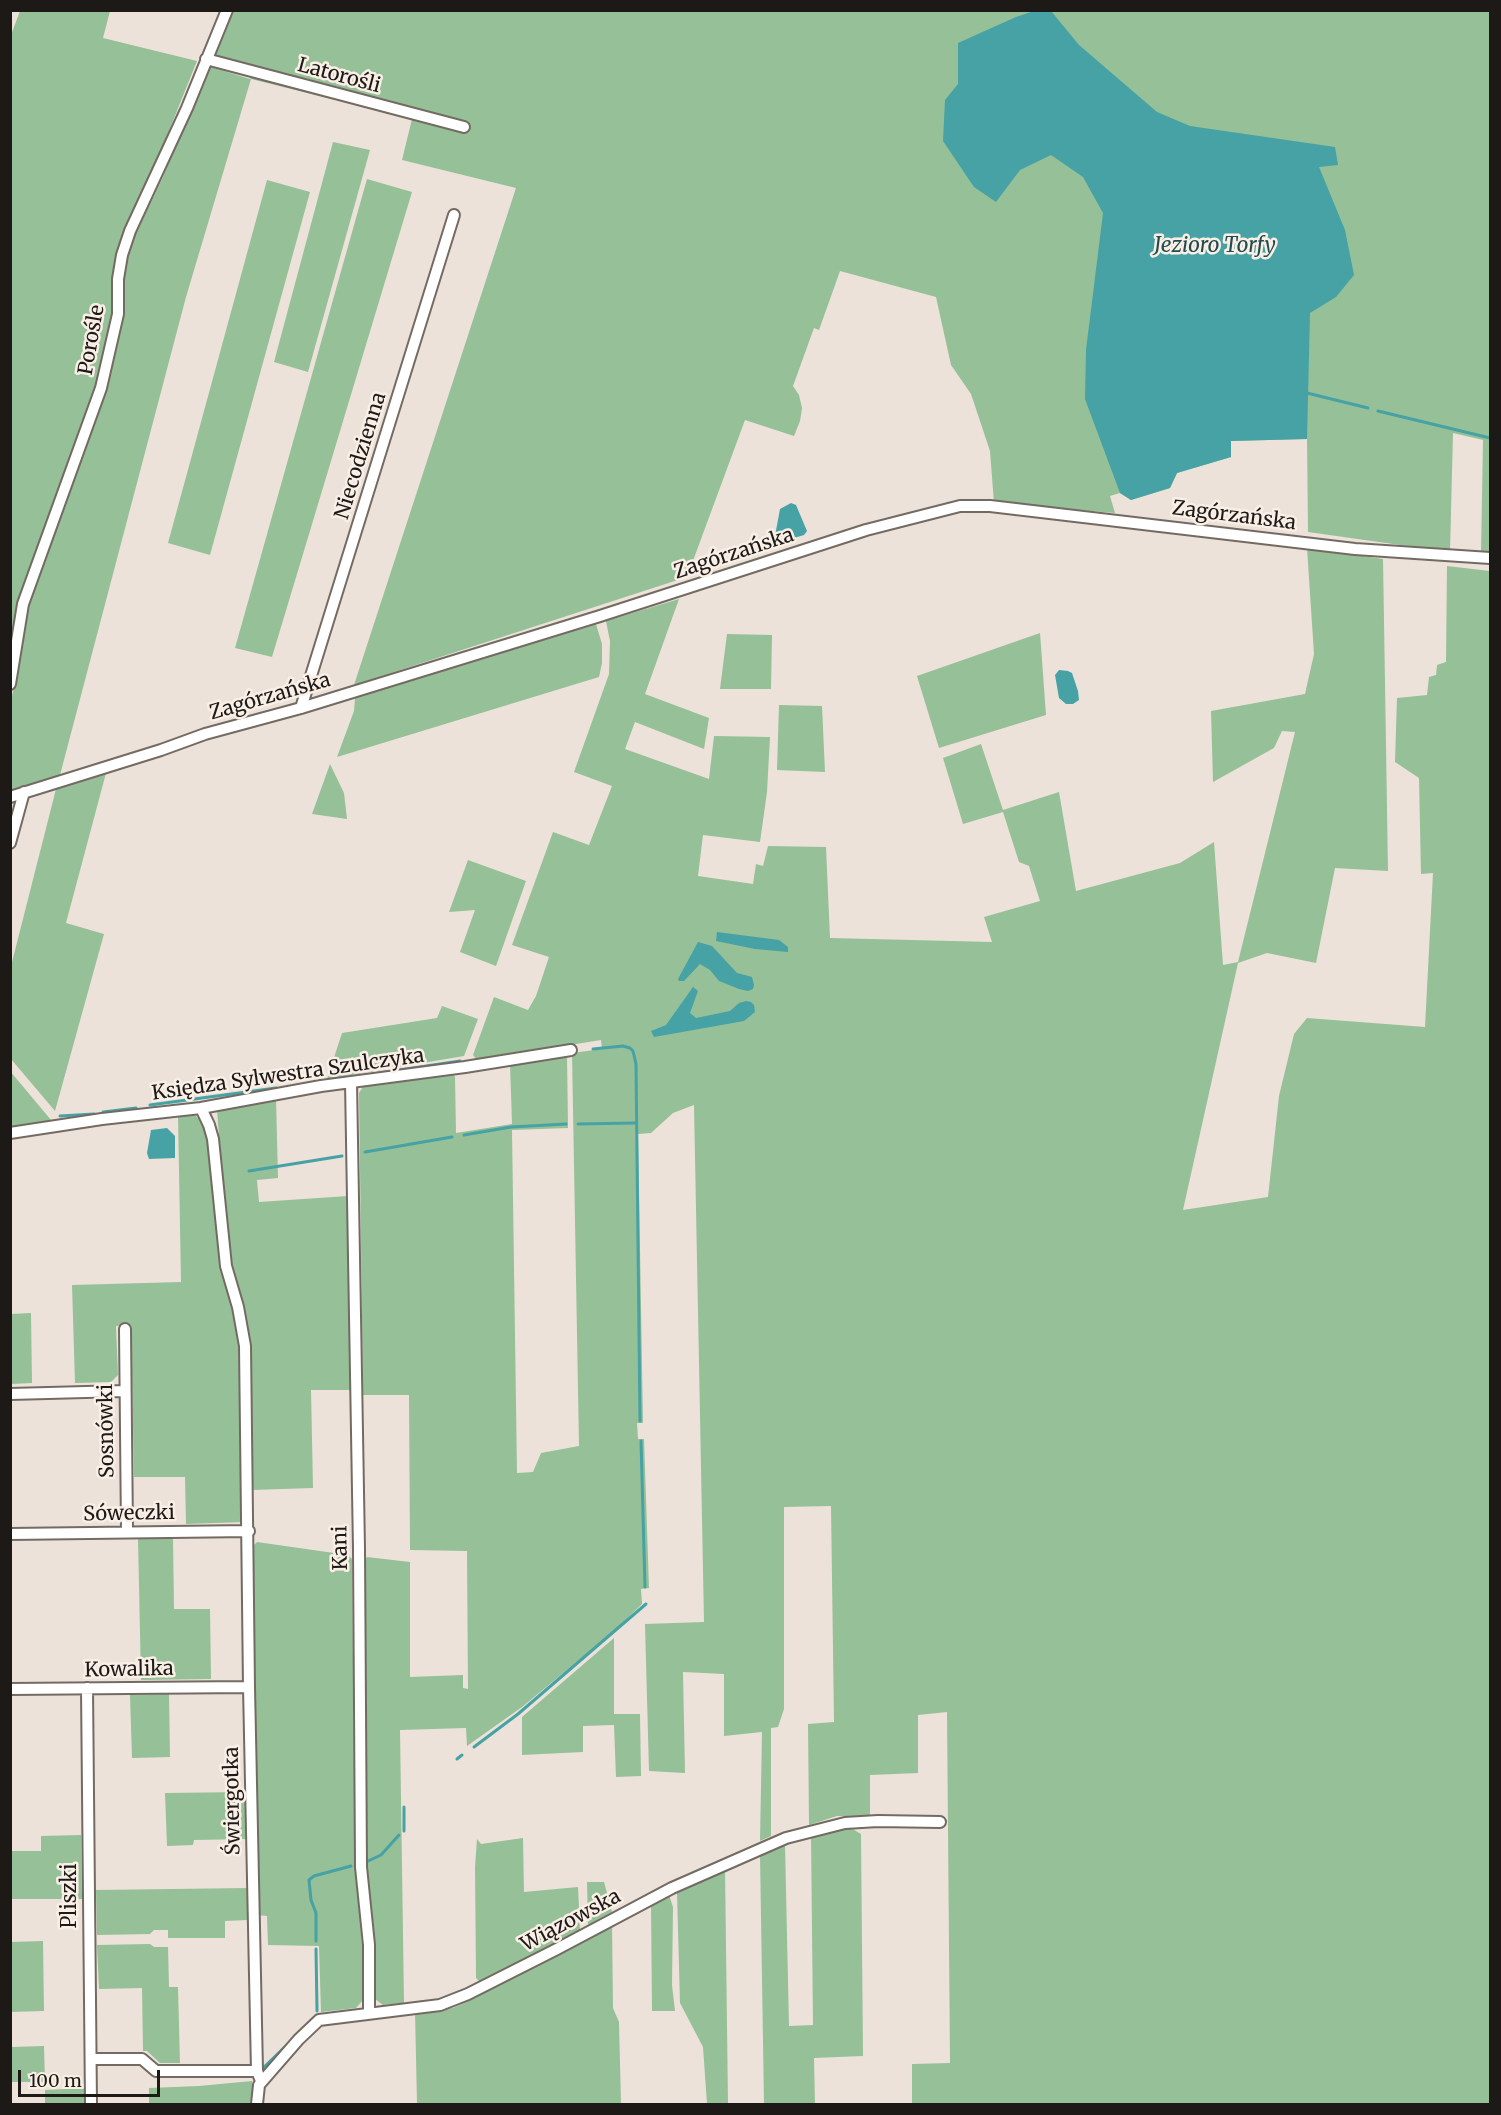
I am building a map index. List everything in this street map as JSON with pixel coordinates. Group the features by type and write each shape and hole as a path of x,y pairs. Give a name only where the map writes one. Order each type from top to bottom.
{"street":[{"name":"Porośle","path":"10,684 23,604 104,377 118,314 118,279 122,255 130,231 178,128 227,10"},
{"name":"Latorośli","path":"206,59 464,127"},
{"name":"Niecodzienna","path":"302,708 454,215"},
{"name":"Zagórzańska","path":"10,797 205,734 302,708 611,613 866,530 960,506 990,506 1355,549 1491,558"},
{"path":"10,843 24,792"},
{"name":"Księdza Sylwestra Szulczyka","path":"10,1133 102,1119 201,1108 351,1082 571,1050"},
{"name":"Kani","path":"351,1082 359,1561 361,1867 369,1945 369,2014"},
{"name":"Świergotka","path":"201,1108 213,1139 226,1266 246,1346 249,1686 259,2076"},
{"name":"Sosnówki","path":"125,1329 127,1532"},
{"path":"10,1394 124,1391"},
{"name":"Sóweczki","path":"10,1534 249,1531"},
{"name":"Kowalika","path":"10,1689 249,1686"},
{"name":"Pliszki","path":"87,1688 91,2104"},
{"name":"Wiązowska","path":"259,2076 319,2020 440,2005 468,1994 557,1950 672,1888 786,1838 845,1823 940,1822"},
{"path":"91,2059 142,2059 156,2071 259,2076 257,2104"}],"green space":[{"path":"20,11 110,11 103,38 197,61 158,158 120,243 114,263 111,324 97,387 19,603 11,668 11,35"},
{"path":"234,11 1490,11 1490,556 1481,554 1483,440 1453,433 1450,552 1308,532 1307,439 1231,441 1231,457 1177,473 1170,488 1131,500 1120,493 1110,496 1115,513 994,503 990,451 971,394 951,365 936,297 840,271 819,330 814,328 793,386 799,395 802,408 794,436 745,420 687,577 354,685 516,188 402,160 412,119 251,79 186,297 60,775 11,790 11,700 27,609 113,365 122,326 123,283 129,248 163,177 208,66 250,79 255,68 213,56"},
{"path":"333,142 370,150 308,372 274,362"},
{"path":"367,179 412,192 272,657 235,648"},
{"path":"267,180 310,192 210,555 168,543"},
{"path":"1307,548 1383,559 1388,871 1335,868 1316,963 1267,953 1238,963 1183,1210 1268,1197 1279,1096 1294,1034 1307,1018 1425,1027 1433,873 1421,874 1419,778 1395,762 1397,698 1427,695 1429,677 1436,675 1437,665 1446,662 1447,566 1490,571 1490,2104 912,2104 912,2064 950,2063 947,1712 918,1715 918,1773 870,1775 870,1816 837,1816 809,1825 808,1724 834,1722 831,1506 784,1507 784,1709 778,1727 771,1728 771,1836 760,1841 762,1732 724,1736 724,1674 683,1672 685,1773 649,1771 645,1624 704,1622 694,1105 673,1113 651,1133 638,1134 643,1423 637,1423 638,1439 644,1439 649,1588 641,1589 642,1604 614,1631 522,1707 467,1746 466,1728 400,1730 404,2003 383,2005 375,1999 373,1927 367,1868 364,1562 367,1557 410,1562 410,1677 463,1675 463,1688 468,1689 467,1551 410,1550 409,1395 363,1395 359,1093 364,1085 451,1071 455,1077 456,1133 512,1124 510,1063 567,1054 568,1128 512,1130 517,1473 533,1472 541,1453 579,1446 572,1053 602,1049 601,1040 477,1060 473,1055 494,997 528,1010 536,996 549,957 512,945 553,832 589,845 612,786 574,772 609,674 610,641 606,621 679,599 645,694 709,718 704,749 635,722 625,749 709,779 714,736 770,737 767,792 760,842 703,835 698,876 753,884 756,864 763,866 768,846 826,847 830,938 992,942 984,917 1040,901 1029,866 1019,862 1003,812 963,824 943,758 981,744 1003,810 1059,792 1076,891 1180,863 1214,842 1223,965 1238,962 1295,732 1282,731 1274,748 1213,782 1211,711 1305,694 1314,654"},
{"path":"596,624 602,644 599,677 337,757 354,711 355,698"},
{"path":"1040,633 1046,715 939,748 917,676"},
{"path":"727,634 772,635 771,689 720,689"},
{"path":"779,705 822,706 825,772 777,770"},
{"path":"330,764 344,793 347,819 312,814"},
{"path":"106,773 66,923 104,934 55,1111 11,1059 11,966 56,789"},
{"path":"468,860 526,881 496,966 460,952 475,910 449,912"},
{"path":"442,1006 478,1019 464,1056 327,1079 342,1033 437,1018"},
{"path":"10,1071 51,1120 51,1124 11,1129"},
{"path":"276,1099 278,1178 257,1180 259,1202 348,1196 351,1390 311,1390 313,1488 252,1490 249,1366 226,1234 217,1109"},
{"path":"193,1114 201,1120 210,1144 239,1322 245,1522 186,1524 185,1477 134,1477 131,1325 116,1326 118,1375 111,1382 75,1383 72,1285 181,1282 178,1115"},
{"path":"31,1313 32,1383 11,1384 11,1314"},
{"path":"173,1538 174,1609 210,1609 211,1679 141,1680 138,1539"},
{"path":"257,1542 348,1555 352,1559 355,1858 363,1955 363,2000 356,2008 321,2012 319,1946 268,1945 267,1916 257,1915 253,1546"},
{"path":"614,1638 614,1714 640,1714 641,1776 616,1777 614,1725 583,1726 583,1752 522,1755 522,1717"},
{"path":"169,1694 170,1757 132,1758 130,1695"},
{"path":"246,1792 247,1839 194,1840 193,1845 167,1846 165,1793"},
{"path":"851,1828 861,1834 863,2056 814,2058 815,2104 764,2104 760,1854 785,1845 789,2026 813,2025 811,1835"},
{"path":"81,1835 82,1899 11,1899 11,1851 41,1851 41,1836"},
{"path":"523,1838 524,1892 578,1887 580,1930 480,1982 476,1978 477,1839 481,1844"},
{"path":"725,1868 728,2104 707,2104 703,2047 680,2003 677,1892"},
{"path":"587,1882 604,1882 612,1912 588,1925"},
{"path":"248,1888 248,1920 225,1921 225,1938 168,1938 168,1930 154,1930 150,1934 97,1935 96,1890"},
{"path":"669,1895 673,1907 672,1985 675,2011 652,2011 651,1904"},
{"path":"612,1924 613,2008 619,2022 621,2104 417,2104 415,2011 453,2008"},
{"path":"43,1941 44,2011 11,2012 11,1942"},
{"path":"150,1944 154,1947 168,1947 169,1987 178,1987 180,2063 160,2063 147,2051 143,2051 142,1988 99,1989 97,1945"},
{"path":"44,2046 45,2082 11,2082 11,2047"},
{"path":"252,2081 252,2104 149,2104 149,2088"},
{"path":"87,2088 87,2104 45,2104 45,2090"}],"water":[{"name":"Jezioro Torfy","path":"1034,11 1051,11 1079,45 1157,112 1190,126 1335,147 1338,165 1319,167 1345,230 1354,275 1336,297 1310,313 1307,439 1231,441 1231,457 1177,473 1170,488 1131,500 1120,493 1085,399 1086,350 1103,213 1083,177 1051,155 1020,170 996,202 974,187 943,141 945,100 958,84 958,43 1016,17"},
{"path":"791,503 796,505 807,531 804,535 794,538 793,542 786,535 777,539 775,536 780,509"},
{"path":"1059,670 1072,673 1079,700 1073,704 1066,704 1059,698 1055,675"},
{"path":"717,932 779,940 788,947 788,952 755,949 716,941"},
{"path":"698,942 712,946 737,973 752,977 753,989 748,991 739,989 719,981 710,970 700,964 684,981 679,981"},
{"path":"693,987 698,991 690,1013 696,1018 730,1011 739,1003 746,1001 754,1005 755,1012 744,1021 654,1037 651,1031 666,1025"},
{"path":"167,1128 175,1136 175,1158 149,1159 147,1153 151,1130"}],"waterway":[{"path":"1307,393 1368,408"},
{"path":"1378,411 1490,438"},
{"path":"593,1049 623,1046 630,1048 636,1064 640,1421"},
{"path":"373,1074 460,1061"},
{"path":"150,1105 276,1088"},
{"path":"103,1112 136,1108"},
{"path":"60,1116 94,1114"},
{"path":"578,1124 635,1123"},
{"path":"464,1135 511,1127 566,1124"},
{"path":"365,1152 452,1137"},
{"path":"249,1171 342,1156"},
{"path":"641,1441 645,1587"},
{"path":"474,1747 518,1714 646,1604"},
{"path":"457,1759 462,1755"},
{"path":"404,1807 404,1831"},
{"path":"368,1861 381,1855 399,1835"},
{"path":"316,1941 316,1913 311,1900 309,1880 314,1876 351,1866"},
{"path":"316,1949 317,2011"},
{"path":"294,2037 302,2029"},
{"path":"263,2068 290,2042"}]}
